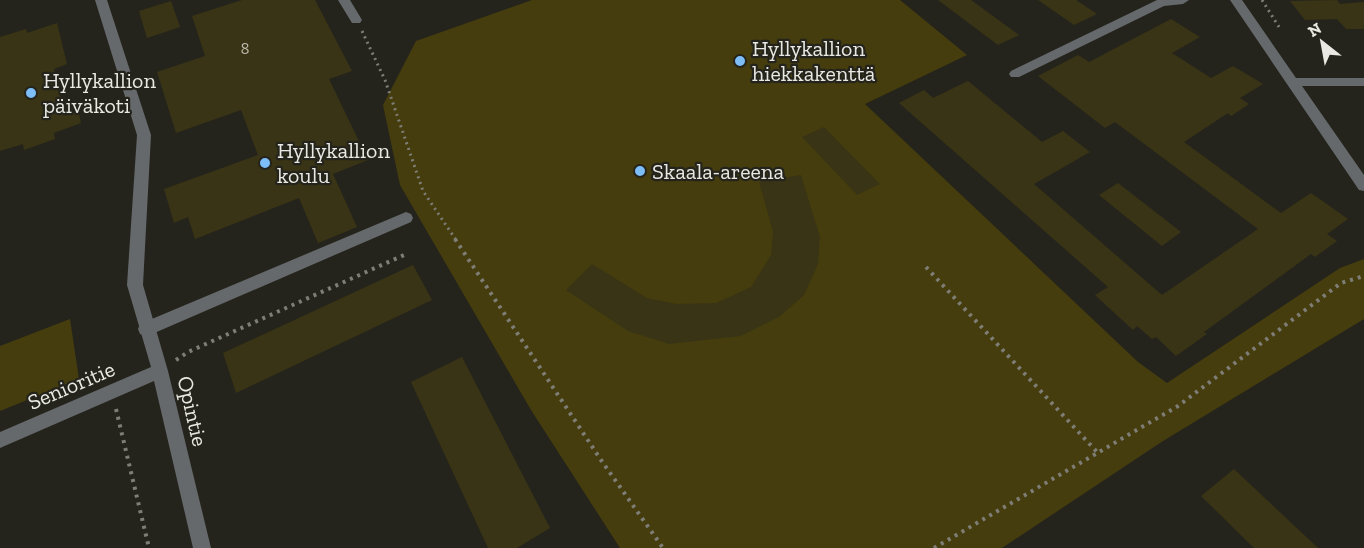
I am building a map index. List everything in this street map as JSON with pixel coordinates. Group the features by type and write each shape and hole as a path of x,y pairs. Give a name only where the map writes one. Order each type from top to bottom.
{"street":[{"name":"Opintie","path":"101,0 144,135 135,285 146,329 160,370 202,548"},
{"path":"344,0 356,20"},
{"path":"1015,74 1161,3 1183,0"},
{"path":"1236,0 1364,186"},
{"path":"1292,82 1364,82"},
{"path":"146,329 406,218"},
{"name":"Senioritie","path":"0,440 160,370"}],"path":[{"path":"356,20 385,80 423,191 601,460 663,548"},
{"path":"160,370 188,352 404,255"},
{"path":"926,267 1097,452"},
{"path":"934,548 1178,406 1341,283 1364,276"},
{"path":"112,392 149,548"}],"shaded area":[{"path":"532,0 900,0 967,55 865,104 1138,362 1167,383 1340,268 1364,259 1364,319 1163,441 1002,548 620,548 531,410 400,185 383,105 416,41"},
{"path":"70,319 79,379 0,411 0,346"}],"building":[{"path":"242,0 315,0 352,71 329,79 368,160 333,174 357,227 318,243 299,198 195,239 188,217 174,223 164,189 258,155 241,110 176,133 157,72 205,56 192,16"},
{"path":"938,0 971,0 1019,35 998,45"},
{"path":"1038,0 1076,0 1097,14 1074,25"},
{"path":"1337,0 1340,4 1364,2 1364,29 1346,29 1337,19 1305,20 1290,1"},
{"path":"171,1 180,27 147,38 139,11"},
{"path":"1171,19 1200,37 1172,53 1211,78 1233,66 1263,84 1240,98 1249,104 1231,116 1228,113 1184,142 1281,213 1311,193 1348,219 1327,234 1337,241 1315,257 1311,254 1204,332 1207,334 1176,356 1156,337 1152,339 1137,326 1133,330 1095,295 1108,287 899,103 924,90 933,98 968,81 1042,142 1063,131 1090,152 1034,184 1162,295 1258,229 1115,122 1105,128 1038,76 1078,55 1089,62"},
{"name":"Hyllykallion päiväkoti","path":"57,23 67,64 54,69 62,105 76,100 81,123 54,133 55,139 24,150 23,144 0,151 0,37 26,29 27,33"},
{"path":"824,127 880,184 857,195 802,137"},
{"path":"801,175 820,237 818,264 804,295 779,317 741,336 669,344 628,331 566,290 592,264 647,298 676,304 716,303 751,287 771,255 773,232 759,182"},
{"path":"1118,183 1181,232 1162,246 1099,195"},
{"path":"413,265 432,300 236,393 223,353"},
{"path":"462,357 550,528 517,548 488,548 411,382"},
{"path":"1234,469 1318,548 1254,548 1201,496"}],"place":[{"name":"Hyllykallion hiekkakenttä","path":"740,61"},
{"name":"Hyllykallion päiväkoti","path":"31,93"},
{"name":"Hyllykallion koulu","path":"265,163"},
{"name":"Skaala-areena","path":"640,171"}]}
